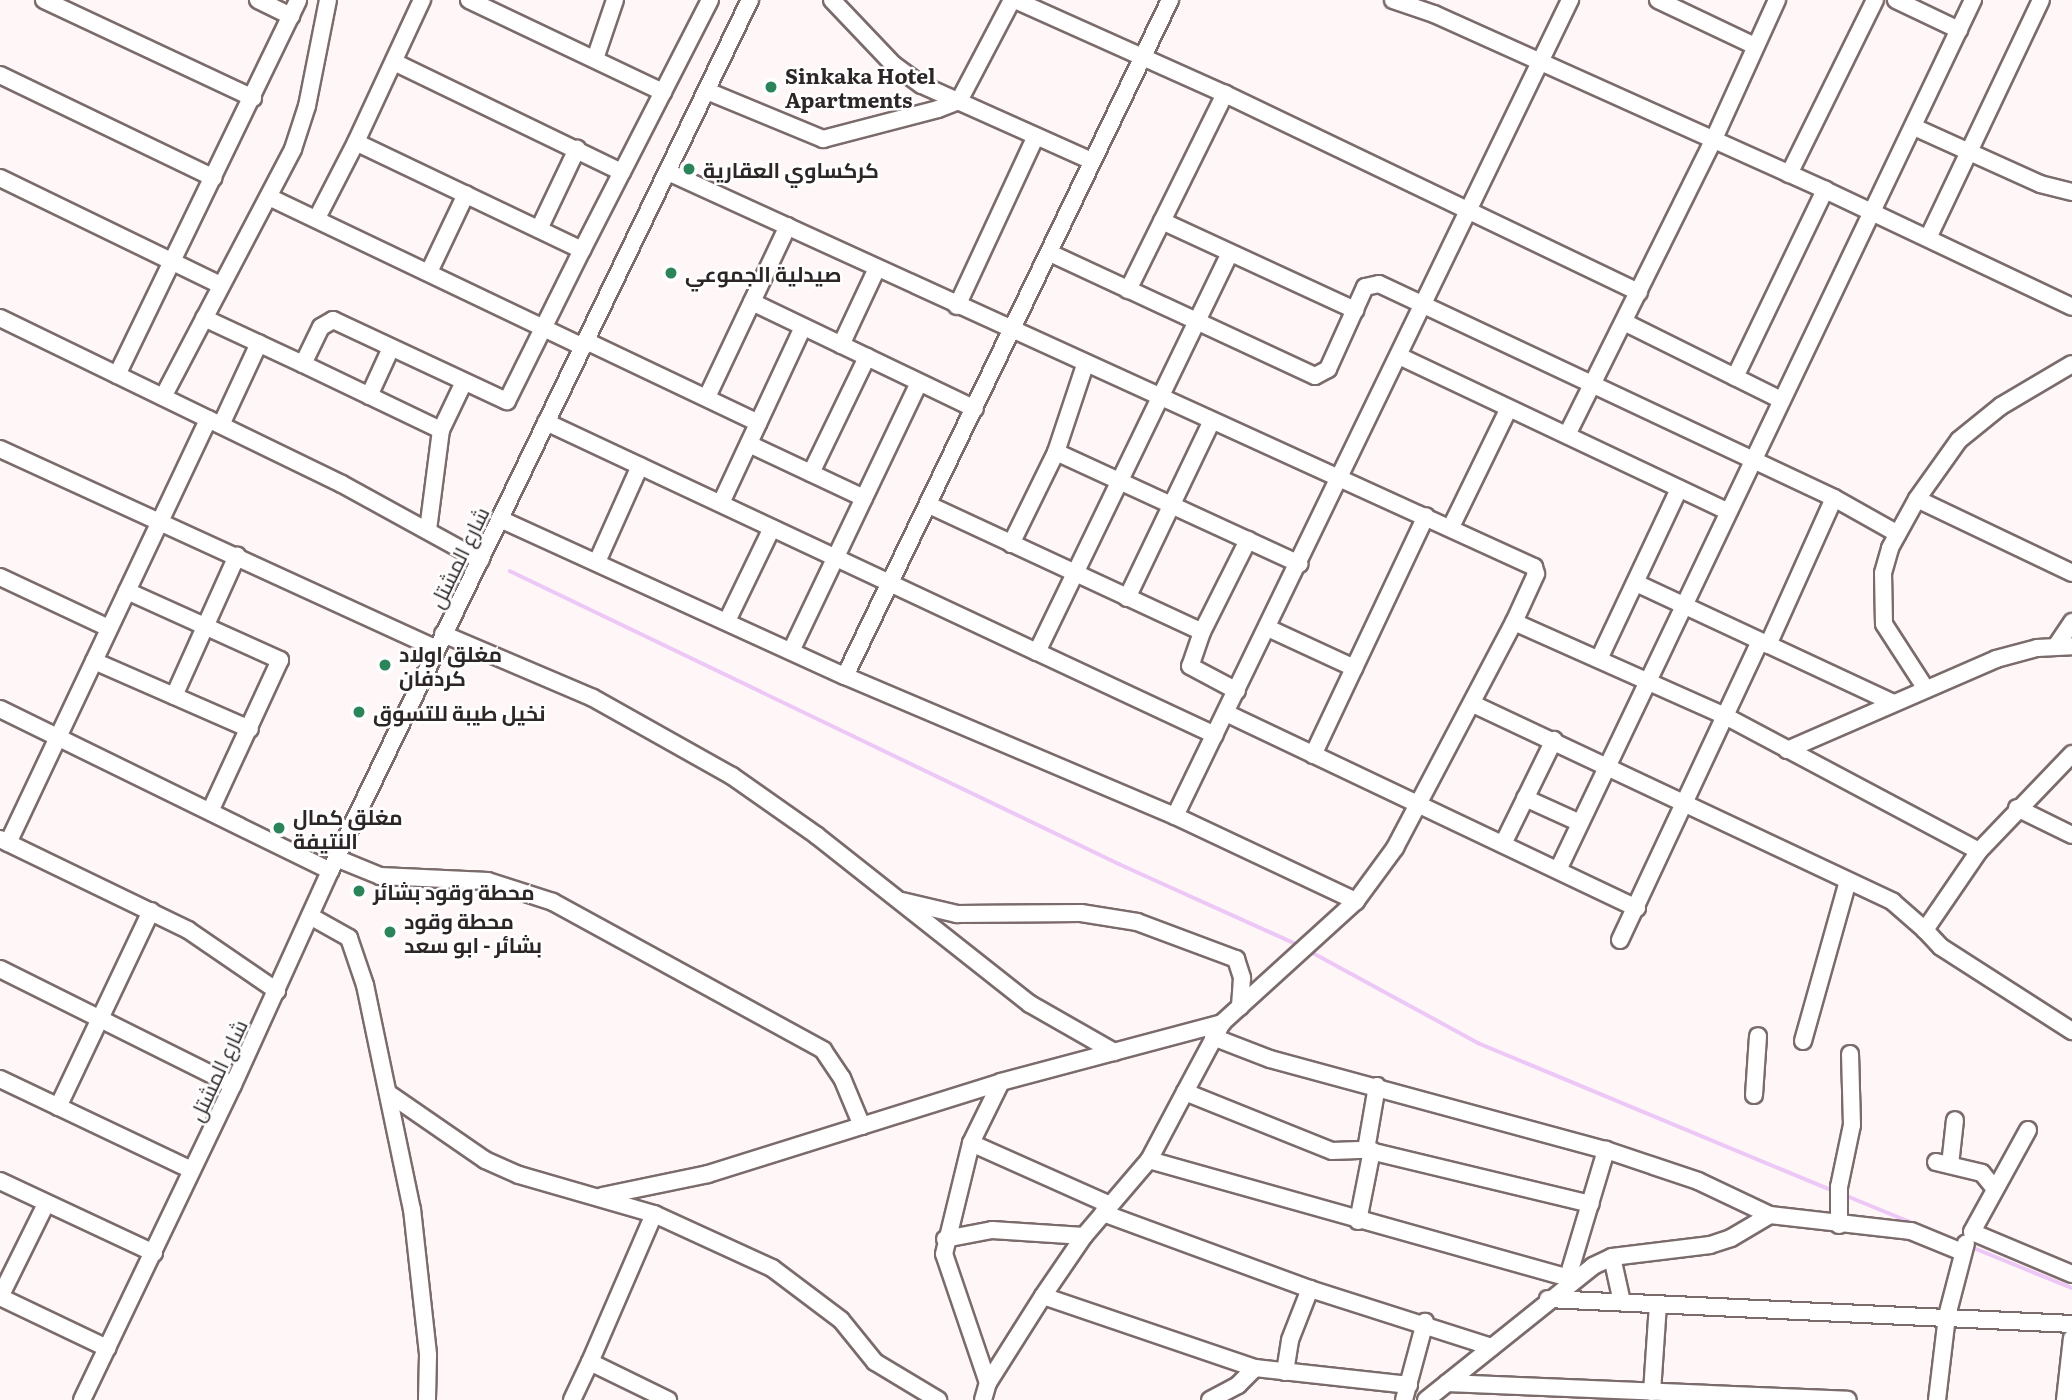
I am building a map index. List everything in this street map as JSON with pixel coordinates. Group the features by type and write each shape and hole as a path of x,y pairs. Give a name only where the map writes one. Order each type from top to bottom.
{"street":[{"path":"44,0 253,98"},
{"path":"257,0 291,16"},
{"path":"117,375 298,0"},
{"path":"163,397 220,285 271,198 301,127 328,0"},
{"path":"317,218 356,142 422,0"},
{"path":"470,0 663,92"},
{"path":"594,59 615,0"},
{"path":"303,364 321,327 333,320 463,384 507,401 710,0"},
{"name":"شارع المشتل","path":"82,1400 233,1085 333,864 750,0"},
{"path":"834,0 894,65 922,85 1092,161"},
{"path":"707,91 823,139 960,102 1014,0 1225,94 1639,292"},
{"path":"845,676 1170,0"},
{"path":"1393,0 1825,190 2072,307"},
{"path":"1175,816 1300,564 1570,0"},
{"path":"1658,0 1755,46"},
{"path":"1567,435 1713,141 1777,0"},
{"path":"1789,174 1875,0"},
{"path":"1896,0 1959,30"},
{"path":"1558,870 1779,399 1873,213 1973,0"},
{"path":"1928,238 2041,0"},
{"path":"394,62 622,172"},
{"path":"0,75 214,178"},
{"path":"1128,290 1225,94"},
{"path":"1914,127 2040,184 2072,192"},
{"path":"957,306 1035,135"},
{"path":"356,142 582,250"},
{"path":"539,229 577,149"},
{"path":"668,172 1211,424 1341,477 1534,568 1535,574 1514,622 1395,848 1356,901 1222,1023 1149,1160 1084,1236 988,1382 983,1400"},
{"path":"0,178 220,285"},
{"path":"1735,377 1825,190"},
{"path":"429,272 466,194"},
{"path":"271,198 543,328 707,397 759,423"},
{"path":"1162,221 1355,310"},
{"path":"707,397 788,226"},
{"path":"1049,253 1315,376 1323,375 1370,283 1425,305 1591,387 1834,498 1898,534"},
{"path":"1037,652 1230,253"},
{"path":"841,345 877,268"},
{"path":"752,302 975,409"},
{"path":"0,317 215,422 428,530 480,560"},
{"path":"204,318 441,430"},
{"path":"1624,322 1779,399"},
{"path":"720,503 803,327"},
{"path":"259,343 160,521 58,738 4,841 188,930 277,991"},
{"path":"369,396 391,348"},
{"path":"1399,356 1727,511"},
{"path":"811,473 867,357"},
{"path":"1011,544 1056,452 1085,365"},
{"path":"1926,689 1895,644 1881,607 1886,560 1917,499 1942,460 1973,427 2072,365"},
{"path":"792,651 919,383"},
{"path":"428,530 441,430 463,384"},
{"path":"1451,527 1509,408"},
{"path":"546,422 1215,735"},
{"path":"1127,598 1211,424"},
{"path":"749,444 864,498"},
{"path":"0,449 237,556 440,642 650,726 805,827 1030,1004 1114,1052"},
{"path":"1056,452 1300,564"},
{"path":"597,562 640,466"},
{"path":"1599,659 1679,489"},
{"path":"1620,940 1834,498"},
{"path":"1917,499 2072,573"},
{"path":"929,505 1202,632"},
{"path":"1313,755 1426,516"},
{"path":"500,519 845,676 1175,816 1356,901"},
{"path":"727,621 772,528"},
{"path":"1237,691 1190,666 1202,632 1248,540"},
{"path":"174,696 237,556"},
{"path":"0,577 109,628"},
{"path":"1636,583 1893,703"},
{"path":"127,591 280,660 211,809"},
{"path":"1514,622 1727,717 1979,850"},
{"path":"1787,750 2016,652 2064,646 2072,622"},
{"path":"1268,628 1354,668"},
{"path":"94,661 250,729"},
{"path":"1473,704 1607,764 1893,902 1941,947 2072,1031"},
{"path":"0,709 333,864 380,876 488,881 553,902 823,1050 842,1078 862,1126"},
{"path":"1226,713 1637,908"},
{"path":"1503,844 1554,740"},
{"path":"1925,930 1979,850 2072,754"},
{"path":"1525,798 1580,823"},
{"path":"2017,808 2072,835"},
{"path":"1803,1041 1847,881"},
{"path":"892,898 957,914 1081,914 1138,922 1236,959 1242,978 1240,1007"},
{"path":"58,1107 151,911"},
{"path":"310,916 340,930 355,947 388,1093 422,1283 427,1398"},
{"path":"0,969 101,1016 233,1085"},
{"path":"602,1196 708,1174 1001,1082 1222,1023"},
{"path":"1754,1095 1758,1036"},
{"path":"1213,1037 1270,1059 1606,1150 1698,1181 1770,1215 1839,1225 1911,1231 1962,1252"},
{"path":"1839,1225 1839,1187 1852,1125 1850,1054"},
{"path":"0,1079 192,1170"},
{"path":"988,1382 946,1266 945,1239 971,1143 1001,1082"},
{"path":"1358,1221 1377,1086"},
{"path":"1185,1092 1332,1151 1369,1150 1591,1204"},
{"path":"388,1093 485,1160 519,1175 602,1196 654,1214 772,1268 841,1320 875,1362 938,1400"},
{"path":"1955,1120 1943,1164 1982,1173 1994,1188"},
{"path":"1937,1400 1947,1316 1962,1252 1994,1188 2028,1130"},
{"path":"971,1143 1106,1209 1310,1289 1425,1322 1492,1347"},
{"path":"1570,1278 1606,1150"},
{"path":"1149,1160 1358,1221 1570,1278"},
{"path":"0,1181 154,1253"},
{"path":"46,1204 0,1297 107,1348"},
{"path":"572,1400 654,1214"},
{"path":"1426,1400 1492,1347 1570,1278 1612,1257 1710,1245 1731,1238 1770,1215"},
{"path":"945,1239 992,1230 1084,1236"},
{"path":"1972,1232 2072,1272"},
{"path":"1612,1257 1622,1302"},
{"path":"1285,1372 1290,1340 1310,1289"},
{"path":"1043,1296 1255,1368 1406,1392 1425,1322"},
{"path":"1548,1299 2072,1324"},
{"path":"1652,1392 1658,1304"},
{"path":"2065,1400 2072,1338"},
{"path":"590,1362 668,1400"},
{"path":"1210,1400 1238,1385 1255,1368"},
{"path":"1447,1382 1559,1394 1652,1392 1848,1400"}],"waterway":[{"path":"510,571 1119,864 1298,945"},
{"path":"1315,954 1478,1043 1829,1189"},
{"path":"1847,1196 1956,1241"},
{"path":"1974,1248 2072,1288"}],"place":[{"name":"Sinkaka Hotel Apartments","path":"771,87"},
{"name":"كركساوي العقارية","path":"689,169"},
{"name":"صيدلية الجموعي","path":"671,273"},
{"name":"مغلق اولاد كردفان","path":"385,665"},
{"name":"نخيل طيبة للتسوق","path":"359,712"},
{"name":"مغلق كمال النتيفة","path":"279,828"},
{"name":"محطة وقود بشائر","path":"359,891"},
{"name":"محطة وقود بشائر - ابو سعد","path":"390,932"}]}
